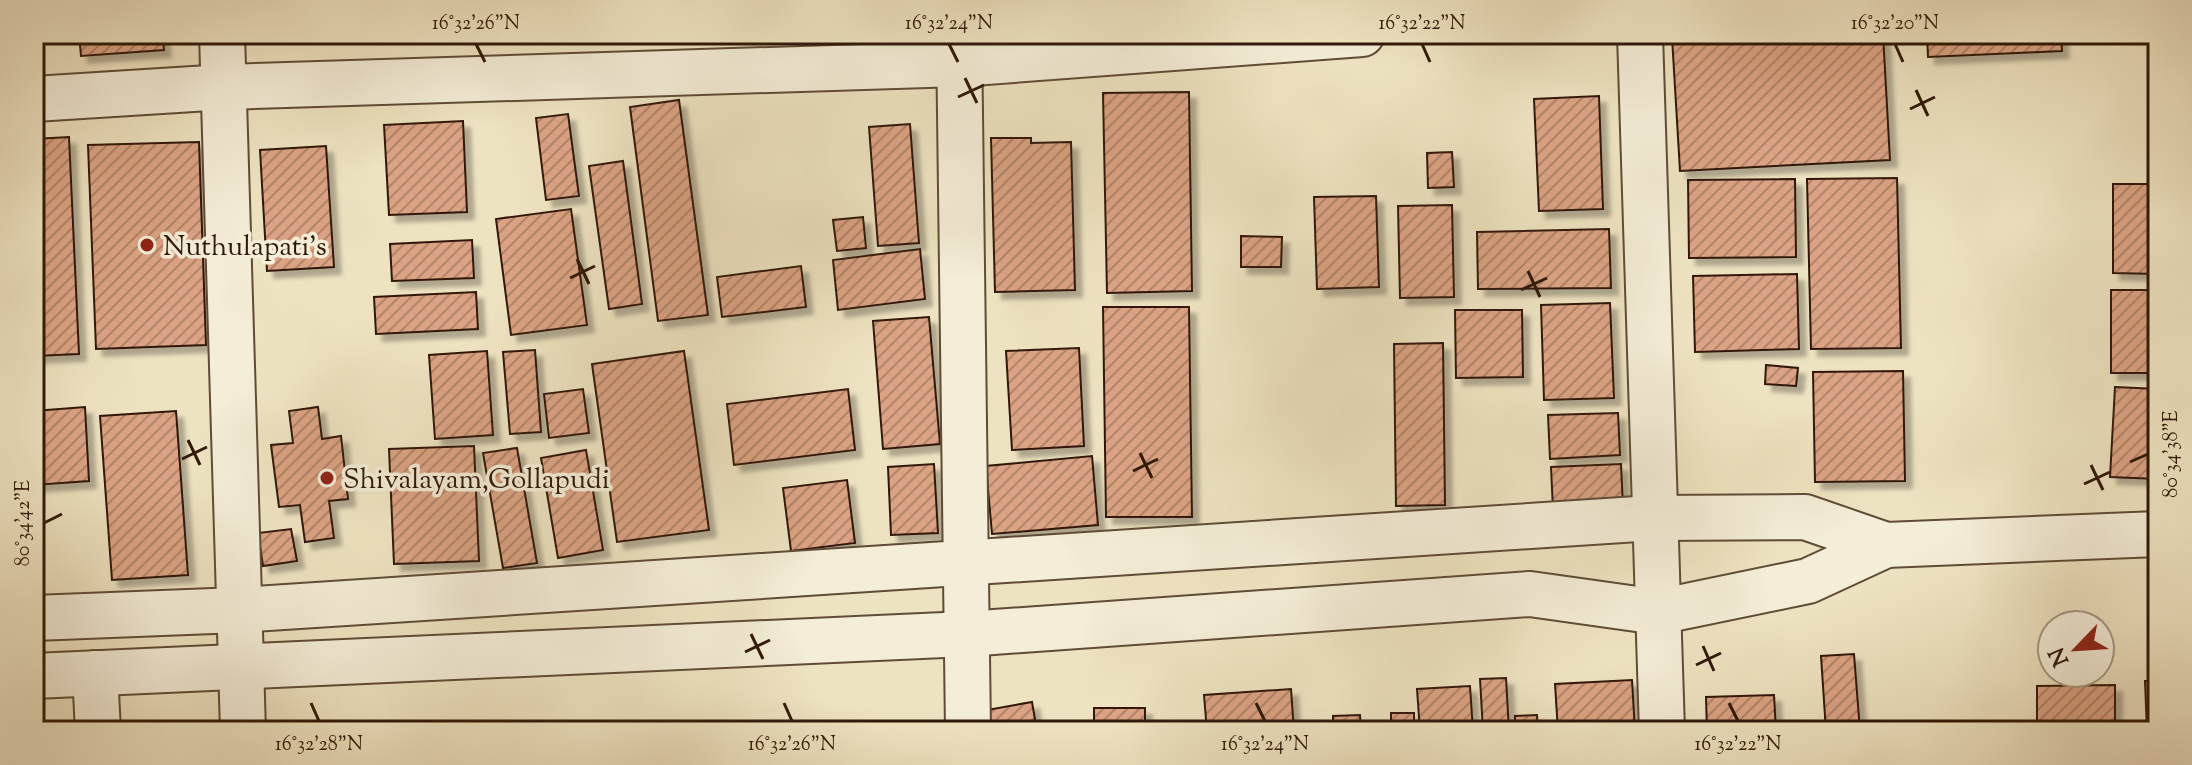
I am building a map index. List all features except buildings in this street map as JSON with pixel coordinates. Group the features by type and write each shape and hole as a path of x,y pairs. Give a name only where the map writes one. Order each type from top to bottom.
{"street":[{"path":"222,34 243,731"},
{"path":"34,99 959,49 1362,34"},
{"path":"1640,34 1662,731"},
{"path":"959,49 968,731"},
{"path":"34,618 239,610 1653,518 1805,517 1886,545 2158,534"},
{"path":"34,676 966,634 1530,594 1658,612 1808,581 1886,545"},
{"path":"95,673 98,731"}],"place":[{"name":"Nuthulapati's","path":"147,245"},
{"name":"Shivalayam,Gollapudi","path":"327,478"}]}
